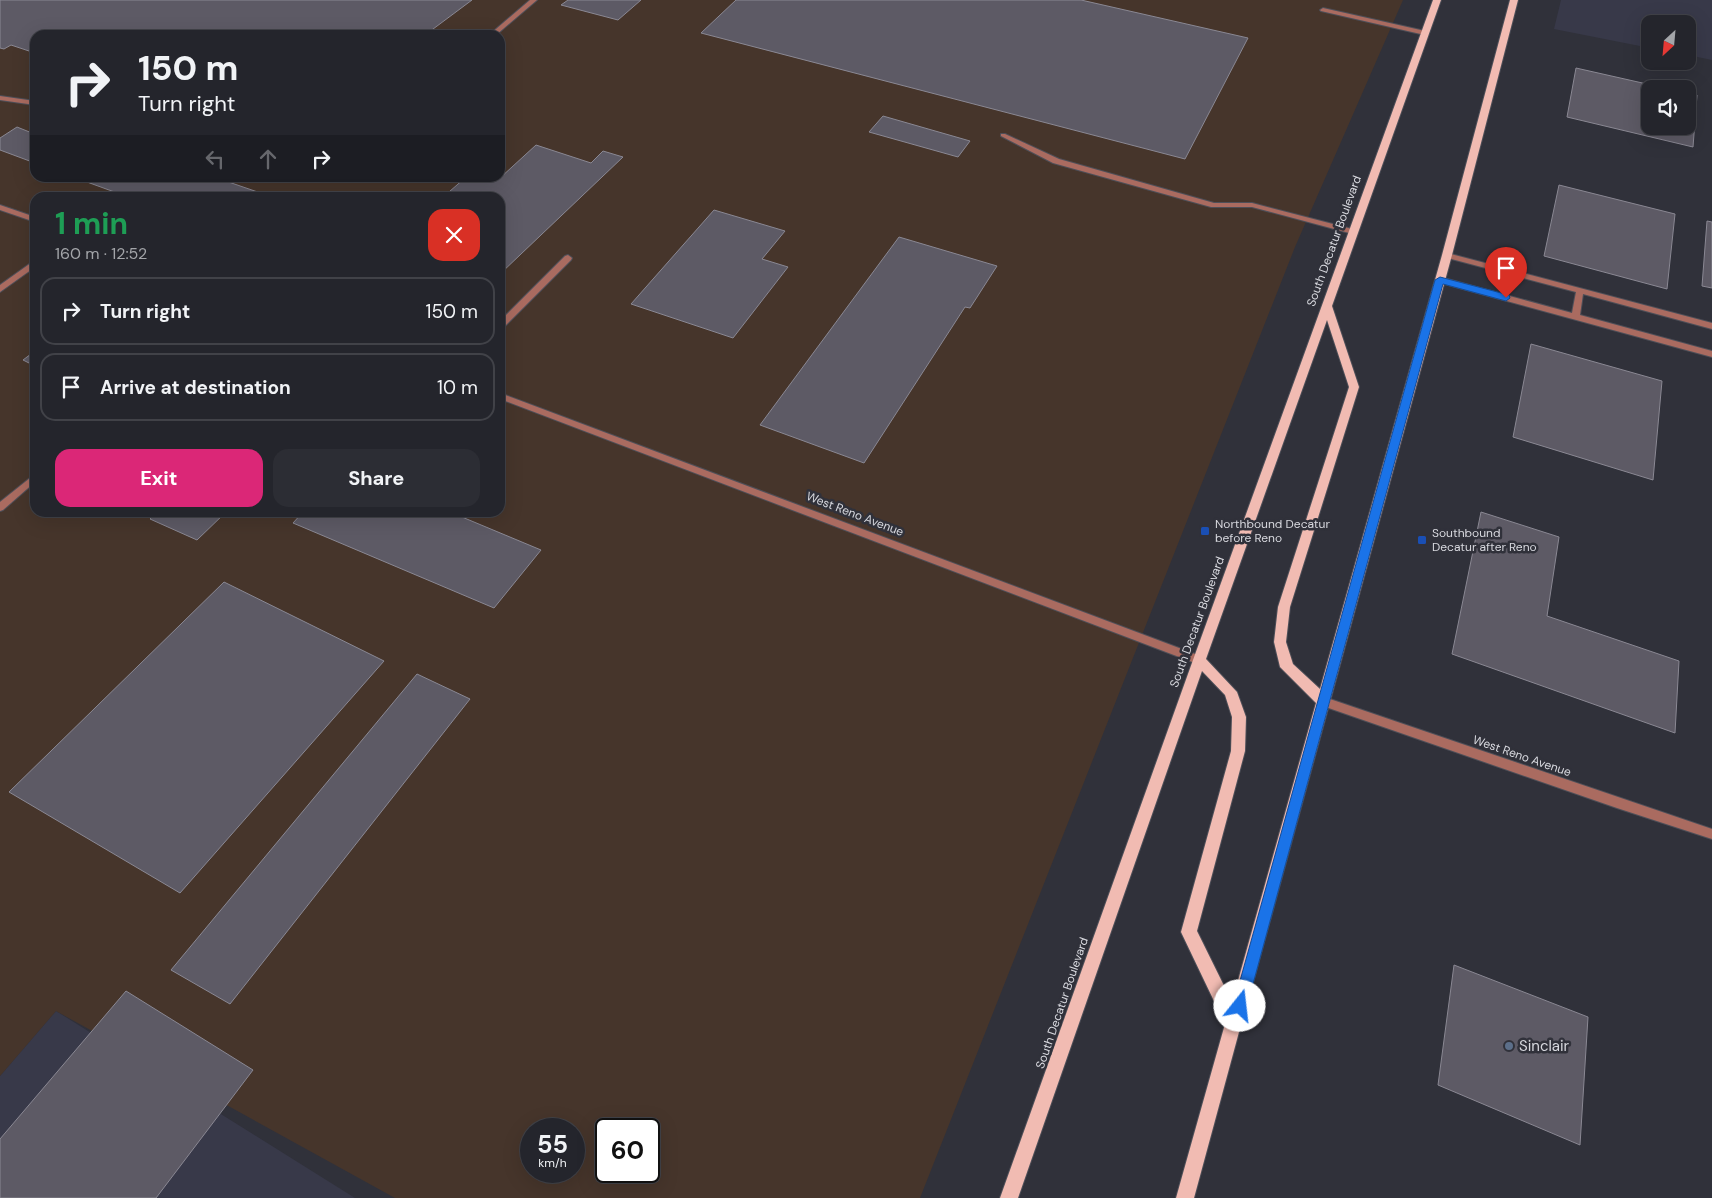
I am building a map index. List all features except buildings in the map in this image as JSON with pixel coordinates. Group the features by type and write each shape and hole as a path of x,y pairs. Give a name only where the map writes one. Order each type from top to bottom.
{"main road":[{"name":"South Decatur Boulevard","path":"1009,1198 1199,660 1437,0"},
{"path":"1185,1198 1235,1026 1447,255 1514,0"},
{"path":"1324,702 1287,667 1280,642 1284,607 1354,388 1327,306"},
{"path":"1199,660 1230,692 1239,718 1238,751 1189,932 1235,1026"}],"street":[{"path":"498,30 534,0"},
{"path":"1323,10 1425,33"},
{"path":"0,98 30,102"},
{"path":"1003,135 1056,161 1195,200 1214,205 1252,205 1353,232"},
{"path":"0,207 30,218"},
{"path":"1447,255 1712,326"},
{"path":"505,321 568,258"},
{"path":"0,289 30,267"},
{"path":"1440,280 1712,354"},
{"path":"1576,316 1580,290"},
{"name":"West Reno Avenue","path":"505,398 1199,660"},
{"path":"0,507 30,481"},
{"name":"West Reno Avenue","path":"1324,702 1617,804 1712,834"}],"shaded area":[{"path":"0,0 1403,0 1295,247 920,1198 395,1198 56,1011 0,1076"},
{"path":"1561,0 1712,0 1712,60 1696,57 1696,15 1641,15 1641,46 1554,29"},
{"path":"56,1011 355,1198 0,1198 0,1076"}],"place":[{"name":"Northbound Decatur before Reno","path":"1205,531"},
{"name":"Southbound Decatur after Reno","path":"1422,540"},
{"name":"Sinclair","path":"1509,1046"}],"route":[{"path":"1240,1006 1440,280 1506,298"}]}
